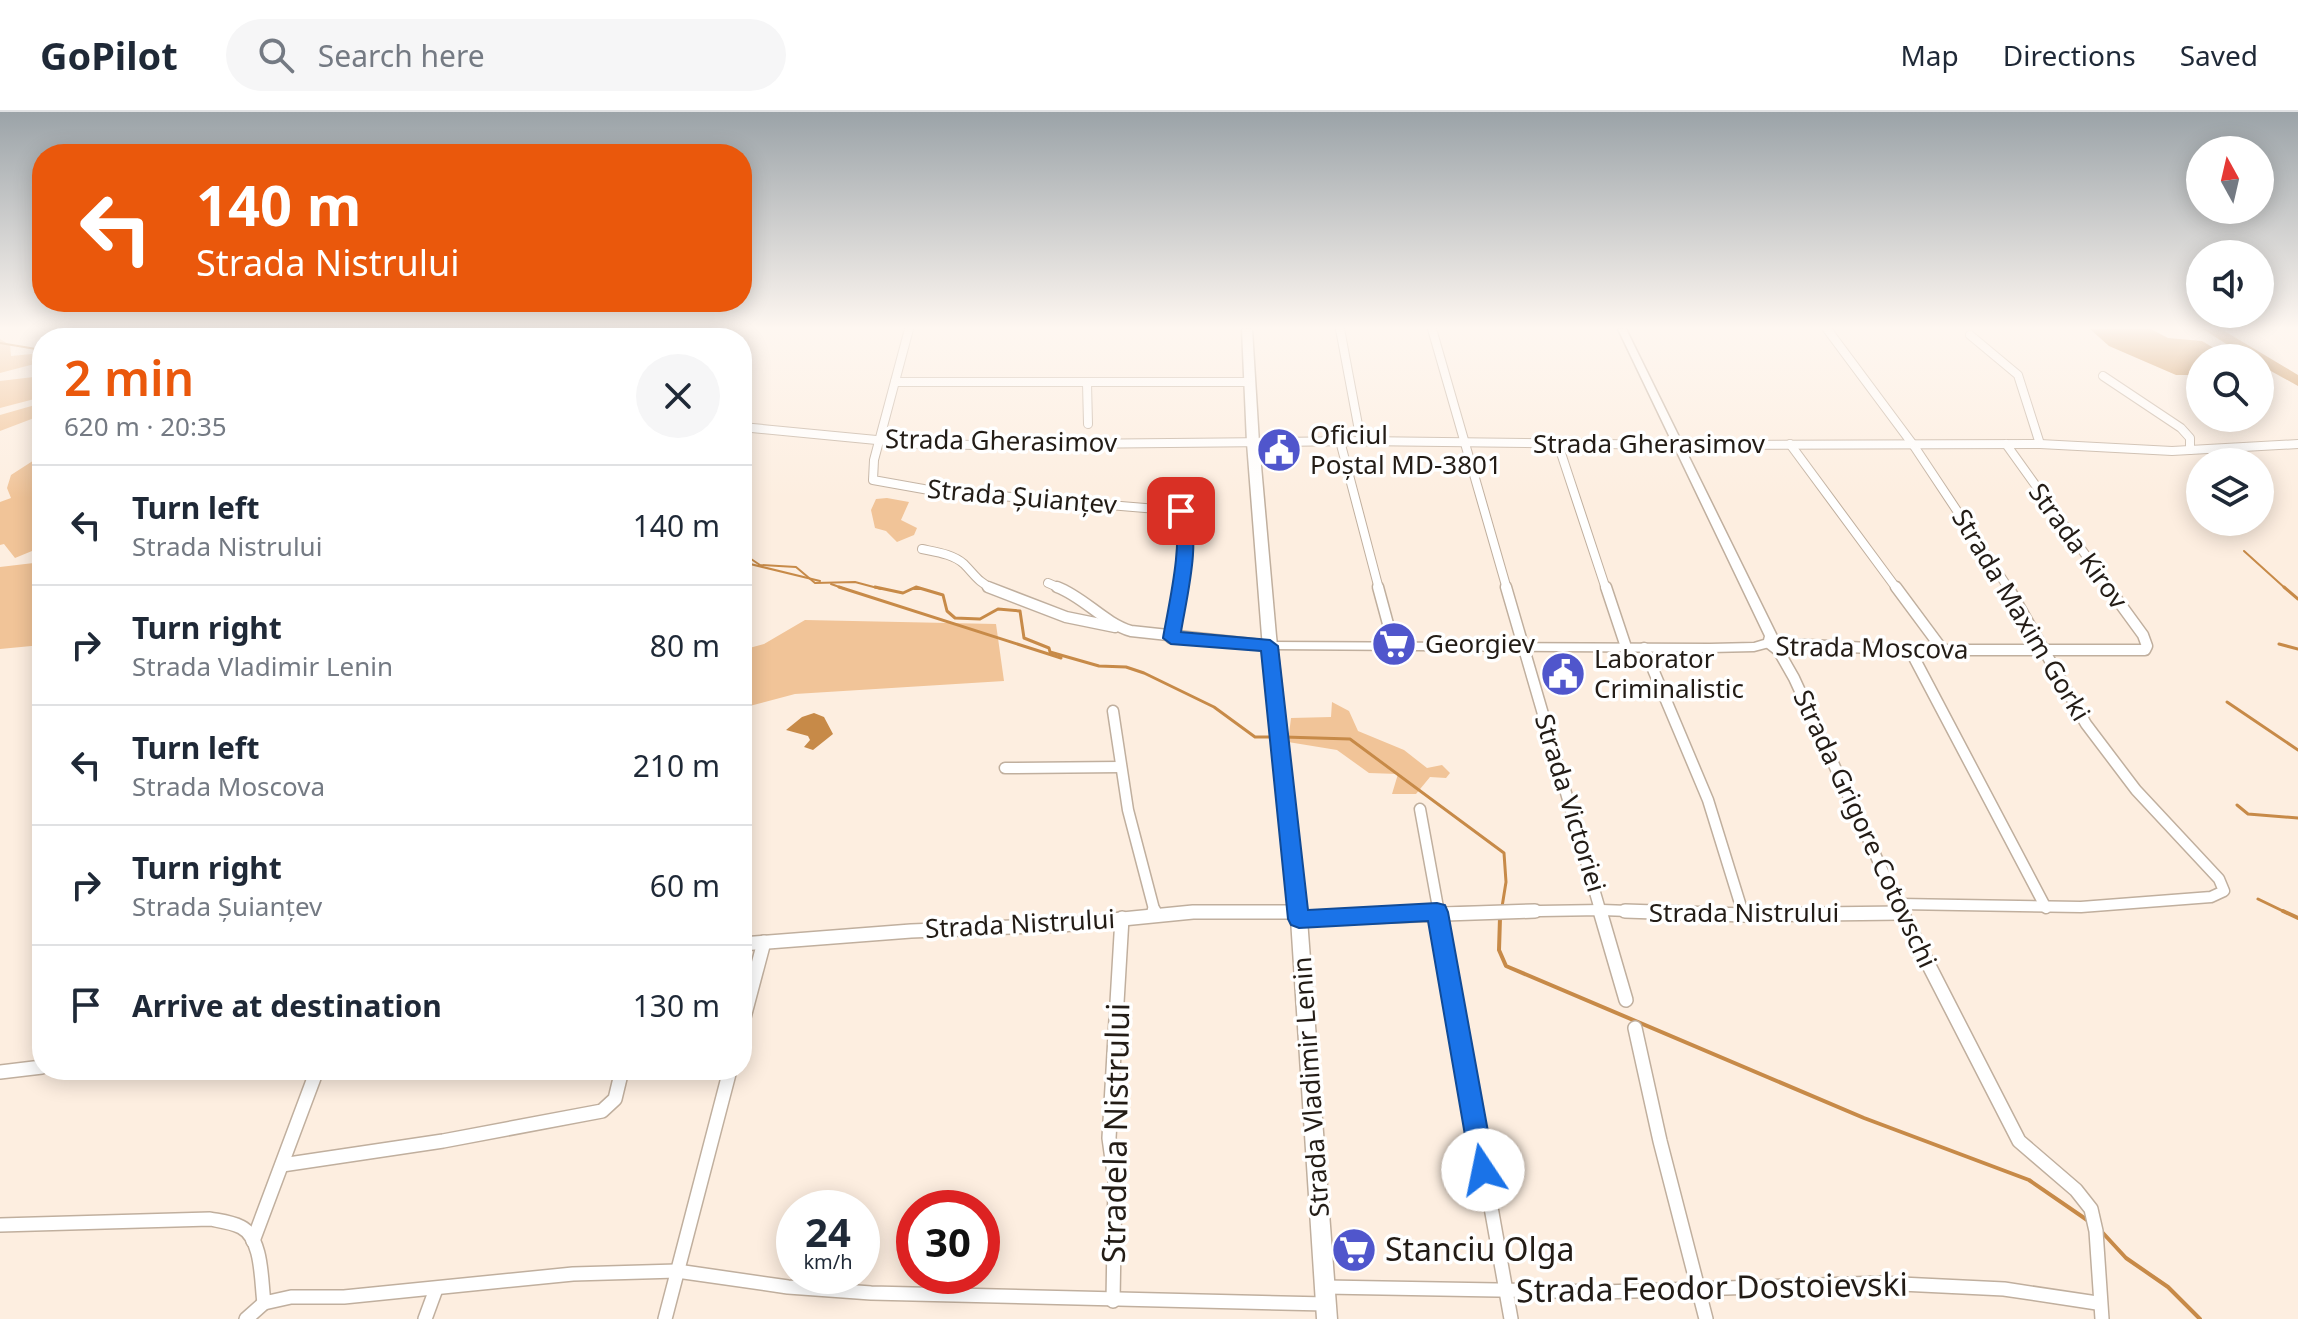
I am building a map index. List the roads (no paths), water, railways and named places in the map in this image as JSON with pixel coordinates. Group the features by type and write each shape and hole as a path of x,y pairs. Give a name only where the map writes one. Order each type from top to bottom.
{"main road":[{"name":"Strada Vladimir Lenin","path":"1250,385 1270,646 1298,916 1326,1303"}],"street":[{"path":"880,440 894,385"},
{"path":"1087,385 1088,424"},
{"path":"1351,385 1361,441"},
{"name":"Strada Victoriei","path":"1449,385 1626,1000"},
{"name":"Strada Grigore Cotovschi","path":"1649,385 1771,636 1769,643 1778,650 1794,678 1901,908 2019,1141 2031,1155 2084,1198 2092,1211 2097,1303 2102,1319"},
{"name":"Strada Maxim Gorki","path":"1869,385 2004,579 2086,724 2117,766 2219,879 2224,891"},
{"name":"Strada Kirov","path":"2021,385 2040,444"},
{"path":"2117,385 2181,428 2190,438 2190,448"},
{"name":"Strada Gherasimov","path":"752,428 977,445 1361,441 1678,445 2040,444 2186,450"},
{"name":"Strada Șuianțev","path":"880,440 871,475 877,483 1181,511 1185,521 1182,579 1171,638"},
{"path":"1340,441 1394,646"},
{"path":"1558,444 1626,647"},
{"path":"1790,444 1942,649"},
{"name":"Strada Kirov","path":"2006,444 2143,635 2147,646 2145,650"},
{"name":"Strada Gherasimov","path":"2226,448 2298,444"},
{"name":"Strada Moscova","path":"922,549 952,556 965,565 977,582 1066,617 1171,638 1270,646 1644,648 1754,647 1769,643 1910,650 2145,650"},
{"name":"Strada Moscova","path":"1048,583 1083,599 1121,628"},
{"path":"1644,648 1708,800 1744,915"},
{"path":"1910,650 2046,908"},
{"path":"1113,711 1135,841 1155,914"},
{"path":"1005,768 1121,767"},
{"path":"1420,809 1511,1319"},
{"name":"Strada Nistrului","path":"752,943 911,931 1062,925 1155,914 1298,916 1602,910 1744,915 1901,908 2127,905 2211,897 2224,891"},
{"name":"Stradela Nistrului","path":"1113,1301 1115,1181 1109,1138 1122,918"},
{"path":"752,987 764,942"},
{"path":"1635,1028 1706,1319"},
{"path":"0,1072 32,1068"},
{"path":"253,1241 313,1080"},
{"path":"282,1165 443,1141 602,1111 615,1099 620,1080"},
{"path":"665,1319 727,1080"},
{"path":"0,1225 210,1219 247,1230 253,1241 264,1303 246,1319"},
{"name":"Strada Feodor Dostoievski","path":"264,1303 291,1297 344,1297 573,1274 677,1271 788,1287 871,1293 1028,1295 1113,1301 1326,1303 1506,1291 1699,1291 1800,1284 1880,1283 2004,1289 2097,1303"},
{"path":"425,1319 436,1289"}],"waterway":[{"path":"2244,551 2286,589"},
{"path":"752,560 760,565 796,567 810,578"},
{"path":"752,564 810,578"},
{"path":"810,578 820,581"},
{"path":"810,578 815,583 855,582 881,589"},
{"path":"831,584 843,588"},
{"path":"839,587 843,588"},
{"path":"875,587 903,593 916,587 943,595 947,611 955,618 980,619 998,609 1020,611 1024,638 1049,648 1050,652 1099,666 1126,667 1144,673 1214,707 1255,737 1276,737"},
{"path":"2284,587 2298,599"},
{"path":"843,588 1061,658"},
{"path":"914,589 921,589"},
{"path":"2279,644 2298,649"},
{"path":"2227,702 2298,750"},
{"path":"1284,737 1350,739 1504,853 1506,882 1502,907"},
{"path":"2237,805 2248,814 2298,818"},
{"path":"2258,899 2287,913"},
{"path":"2283,911 2298,918"},
{"path":"1500,918 1499,950 1506,966 1864,1118 2029,1180 2090,1222"},
{"path":"2102,1232 2126,1258 2168,1287 2200,1319"}],"place":[{"name":"Oficiul Poștal MD-3801","path":"1279,450"},
{"name":"Georgiev","path":"1394,644"},
{"name":"Laborator Criminalistic","path":"1563,674"},
{"name":"Stanciu Olga","path":"1354,1250"}]}
